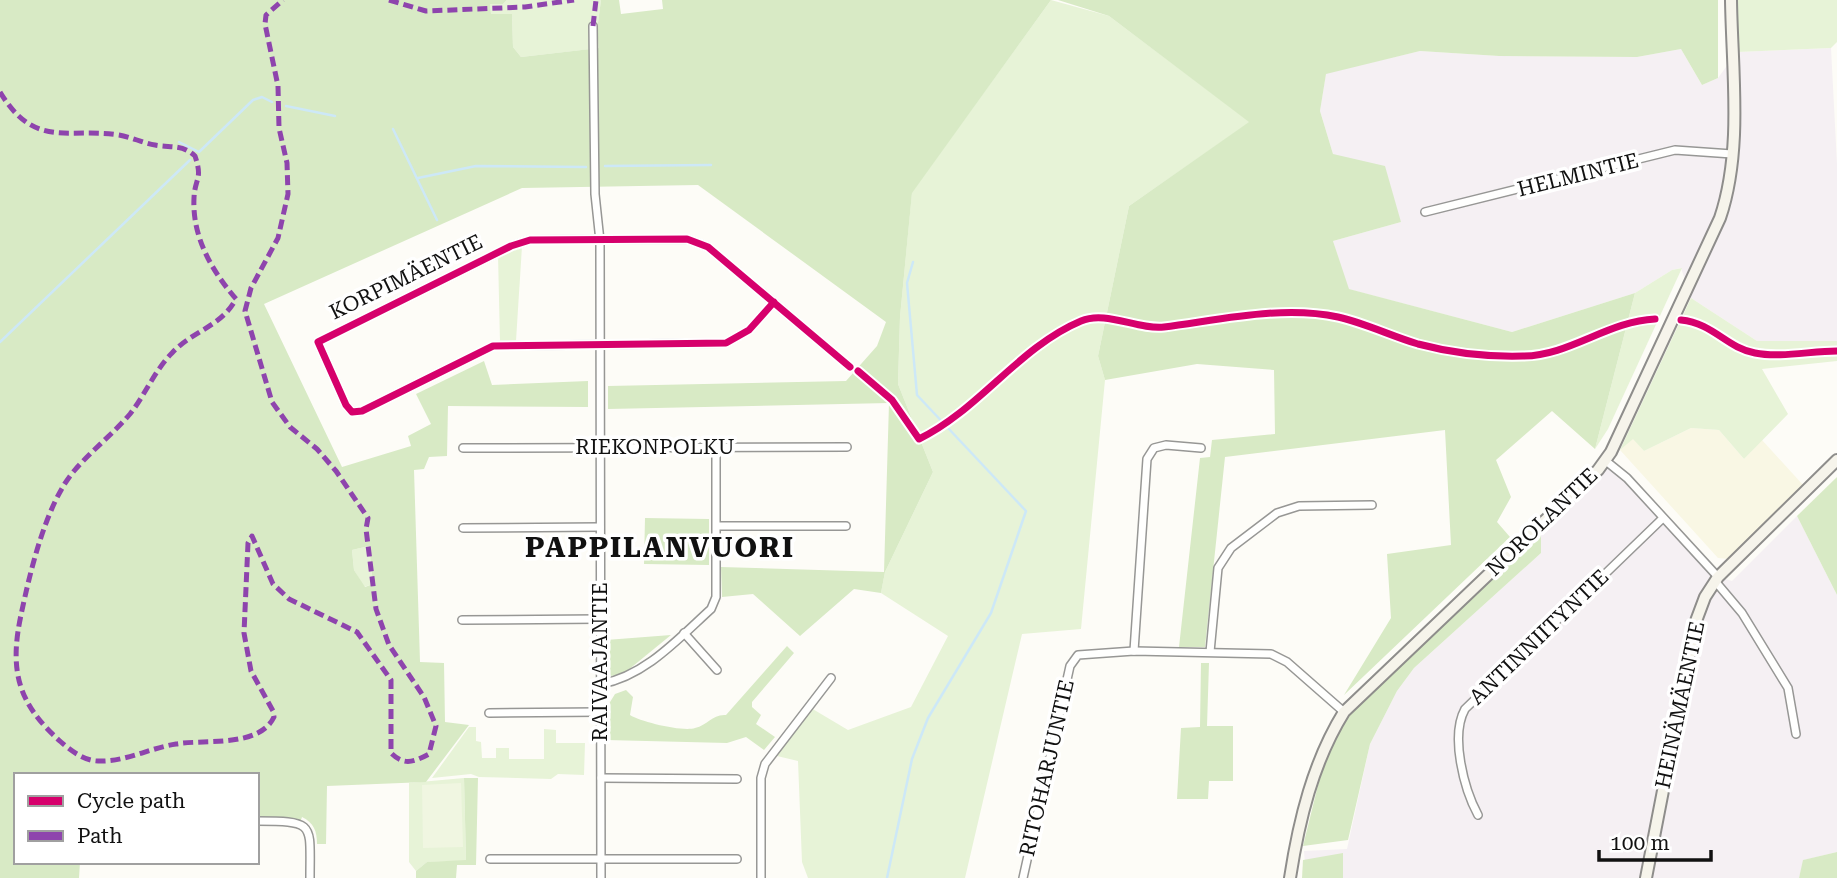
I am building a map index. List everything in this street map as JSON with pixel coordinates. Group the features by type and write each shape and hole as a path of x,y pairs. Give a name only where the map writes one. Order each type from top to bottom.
{"street":[{"name":"NOROLANTIE","path":"1290,878 1318,761 1345,712 1606,461 1720,218 1729,192 1732,154 1731,0"},
{"name":"RAIVAAJANTIE","path":"593,26 595,194 600,241 601,878"},
{"name":"HELMINTIE","path":"1425,212 1675,150 1732,154"},
{"name":"KORPIMÄENTIE","path":"600,241 530,240 511,246 318,342 346,405 352,412 362,411 493,346 600,343"},
{"path":"600,241 698,241 850,366"},
{"path":"600,343 726,343 749,330 774,302"},
{"path":"1134,651 1147,459 1154,447 1166,445 1201,448"},
{"path":"601,684 620,681 639,671 710,610 716,597 716,447"},
{"name":"RIEKONPOLKU","path":"463,448 847,447"},
{"name":"HEINÄMÄENTIE","path":"1646,878 1696,621 1717,579 1837,460"},
{"path":"1606,461 1663,518 1717,579 1742,613 1788,688 1796,734"},
{"path":"1210,652 1218,568 1231,548 1277,513 1299,506 1373,505"},
{"name":"ANTINNIITYNTIE","path":"1478,815 1467,795 1458,730 1465,709 1663,518"},
{"path":"717,526 846,526"},
{"path":"463,528 600,527"},
{"path":"462,620 600,619"},
{"path":"684,633 717,670"},
{"name":"RITOHARJUNTIE","path":"1023,878 1070,666 1080,655 1134,651 1277,656 1345,712"},
{"path":"761,878 761,778 765,764 831,678"},
{"path":"489,713 600,712"},
{"path":"601,778 737,779"},
{"path":"259,821 295,821 305,826 311,836 310,878"},
{"path":"490,859 737,859"}],"shaded area":[{"path":"1831,48 1837,164 1837,341 1757,341 1691,298 1681,268 1672,270 1635,293 1512,332 1348,289 1333,241 1401,222 1333,154 1320,111 1326,73 1420,51 1499,56 1637,57 1681,49 1702,85 1718,78 1737,52"},
{"path":"1691,428 1719,430 1744,459 1762,440 1804,486 1729,559 1718,558 1620,450 1633,438 1644,451"},
{"path":"1607,466 1623,478 1715,576 1732,581 1797,516 1837,595 1837,852 1804,860 1799,878 1306,878 1304,851 1347,849 1370,744 1397,691 1414,668 1541,553 1541,532"}],"green space":[{"path":"0,0 507,0 503,4 490,4 491,14 512,14 513,47 521,57 599,48 597,30 601,0 619,0 621,14 663,9 662,0 1051,0 912,193 900,317 898,384 933,472 885,572 881,593 854,589 800,636 753,594 722,597 721,567 884,572 889,403 608,409 608,386 846,381 877,346 886,322 698,185 522,188 264,304 342,467 411,446 408,436 431,424 416,394 484,361 492,385 588,381 588,407 448,406 447,456 429,457 424,469 414,470 420,662 444,663 445,722 469,725 426,782 327,786 326,844 317,844 314,828 302,817 299,826 259,823 259,773 14,773 14,864 80,864 79,878 0,878","holes":["369,546 373,584 365,587 354,570 352,550"]},
{"path":"507,0 601,0 597,30 600,48 521,57 513,47 512,14 491,15 490,4 503,4"},
{"path":"1051,0 1109,16 1250,122 1129,206 1098,356 1105,380 1081,629 1022,634 965,878 808,878 802,862 798,761 777,756 811,708 848,730 911,707 948,636 881,593 885,572 933,472 898,384 900,317 912,192"},
{"path":"1058,0 1718,0 1718,78 1702,85 1681,49 1637,57 1499,56 1420,51 1326,74 1320,111 1333,154 1385,166 1401,222 1333,241 1349,289 1512,332 1635,293 1595,449 1552,411 1496,460 1511,497 1497,522 1510,537 1344,695 1391,618 1387,554 1451,545 1445,430 1225,457 1205,647 1179,647 1200,458 1210,457 1212,440 1275,434 1274,370 1197,364 1105,380 1098,356 1129,206 1249,122 1109,16"},
{"path":"1736,0 1837,0 1837,42 1831,48 1737,52"},
{"path":"522,246 516,341 500,342 498,255"},
{"path":"1682,268 1608,429 1595,449 1635,293 1672,270"},
{"path":"1691,298 1757,341 1837,341 1837,361 1762,369 1788,414 1744,459 1719,430 1691,428 1644,451 1633,439 1620,450"},
{"path":"1837,477 1837,595 1797,516"},
{"path":"645,518 709,519 709,565 644,564"},
{"path":"1541,532 1541,553 1414,668 1397,691 1370,744 1348,840 1303,846 1324,761 1347,715"},
{"path":"369,546 373,584 364,587 354,570 352,550"},
{"path":"671,635 622,675 610,676 606,640"},
{"path":"787,646 794,653 752,702 752,707 761,715 756,724 775,737 764,750 746,737 727,743 606,740 607,707 615,694 626,690 633,697 630,715 635,718 672,727 695,728 717,716 726,715"},
{"path":"1201,663 1209,663 1207,726 1233,726 1233,781 1209,781 1208,799 1177,799 1181,728 1200,727"},
{"path":"469,727 476,727 476,741 481,742 482,758 496,758 496,748 509,748 509,759 544,759 544,729 556,730 556,743 585,743 584,775 558,774 551,779 479,777 471,774 432,778"},
{"path":"464,778 466,861 427,862 416,871 409,862 409,783"},
{"path":"464,778 478,778 476,865 457,865 456,878 416,878 416,871 427,862 466,860"},
{"path":"461,783 463,847 423,848 422,785"},
{"path":"1837,852 1837,878 1799,878 1803,860"},
{"path":"1343,853 1343,878 1302,878 1303,860"}],"waterway":[{"path":"179,142 199,152 253,100 262,97 272,102"},
{"path":"286,106 335,116"},
{"path":"393,129 437,220"},
{"path":"0,342 190,160"},
{"path":"605,166 711,165"},
{"path":"418,178 476,166 586,167"},
{"path":"887,878 912,759 928,718 991,613 1026,511 917,395 907,283 913,262"}],"marked path":[{"path":"0,92 13,110 26,122 40,129 119,135 150,144 181,148 195,156 198,174 194,212 200,240 219,277 236,299 214,323 188,339 166,360 130,414 74,471 55,501 34,559 18,635 17,670 26,700 46,728 61,742 93,761 118,759 176,744 244,738 267,727 274,717 273,711 251,671 244,633 248,543 252,536 273,584 289,599 357,632 391,680 391,753 400,760 414,761 429,754 436,726 424,697 389,645 376,609 366,529 368,518 336,471 317,449 290,427 272,402 245,311 251,288 278,238 288,194 287,163 279,128 278,86 265,24 266,15 283,0"},
{"path":"389,0 426,11 525,7 574,0"},
{"path":"593,26 596,0"}],"cycle path":[{"path":"774,302 749,330 726,343 493,346 362,411 352,412 346,405 318,342 511,246 530,240 687,239 708,247 850,367"},
{"path":"858,371 892,400 919,439 961,412 1038,346 1059,332 1091,318 1164,327 1273,313 1317,314 1338,317 1431,347 1470,354 1510,356 1556,350 1621,326 1655,319"},
{"path":"1681,320 1711,330 1736,346 1755,353 1785,355 1837,351"}],"district":[{"name":"PAPPILANVUORI","path":"660,547"}]}
